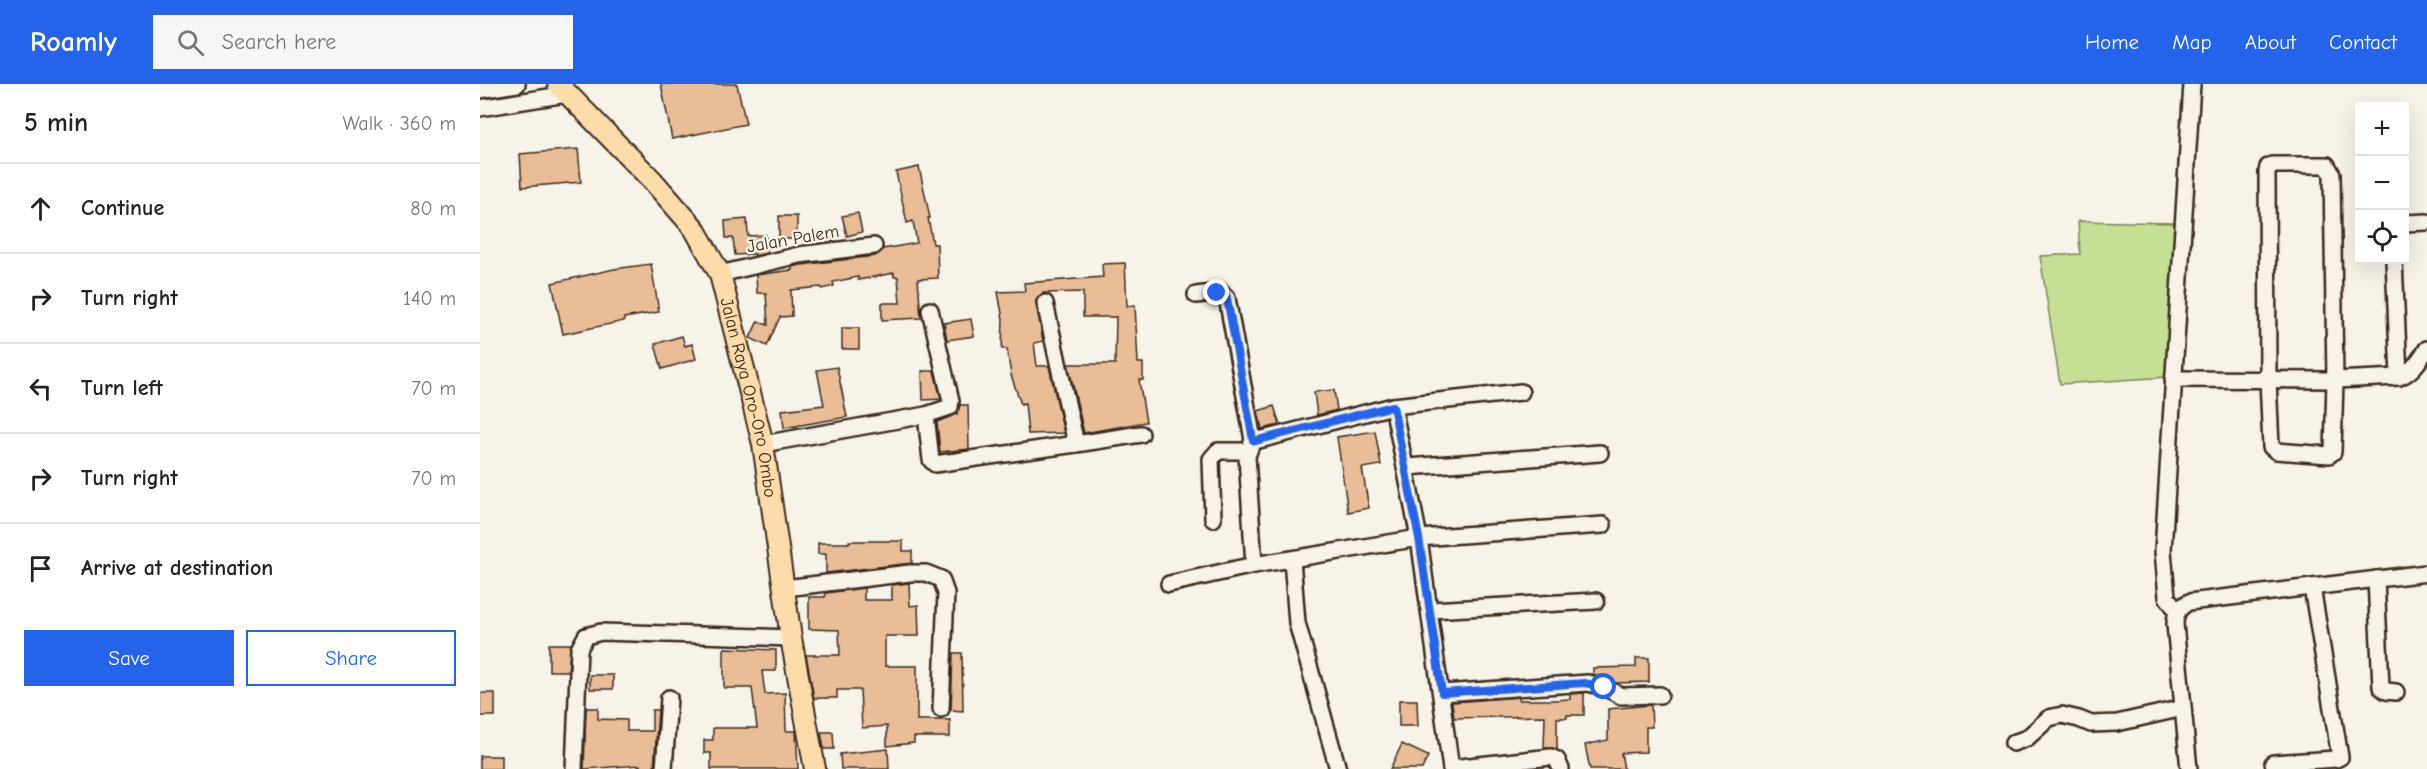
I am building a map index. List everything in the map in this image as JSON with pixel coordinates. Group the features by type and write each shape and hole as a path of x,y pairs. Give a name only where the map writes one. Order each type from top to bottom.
{"main road":[{"name":"Jalan Raya Oro-Oro Ombo","path":"562,89 653,181 694,228 720,274 763,444 791,638 815,769"}],"street":[{"path":"480,90 517,84"},
{"path":"2189,769 2175,624 2177,611 2167,597 2163,551 2192,84"},
{"path":"480,108 562,89"},
{"path":"2272,165 2327,165 2332,174 2335,380 2333,452 2329,455 2273,450 2268,379 2268,167 2272,165"},
{"path":"2409,224 2427,222"},
{"name":"Jalan Palem","path":"720,274 799,255 874,246"},
{"path":"2394,264 2399,377"},
{"path":"1196,295 1221,292 1227,298 1250,446 1254,565"},
{"path":"1045,303 1076,444"},
{"path":"763,444 926,415 951,405 930,310"},
{"path":"2173,379 2335,380 2399,377 2407,374 2427,349"},
{"path":"1213,519 1211,459 1218,451 1250,446 1255,441 1393,406 1521,392"},
{"path":"1393,406 1407,467 1419,538 1451,769 1551,757 1557,760 1561,769"},
{"path":"926,415 931,460 935,464 1142,434"},
{"path":"1407,467 1600,453"},
{"path":"1169,584 1254,565 1419,538 1603,525"},
{"path":"1292,559 1297,622 1338,769"},
{"path":"785,588 909,573 926,573 941,579 946,593 941,709"},
{"path":"2177,611 2189,602 2427,573"},
{"path":"2376,579 2381,687 2386,691 2396,692"},
{"path":"2273,764 2340,757 2312,587"},
{"path":"1430,610 1596,601"},
{"path":"574,769 579,649 586,636 601,632 791,638"},
{"path":"1442,693 1588,683 1604,687 1621,696 1660,695"},
{"path":"664,769 669,698"},
{"path":"2013,743 2033,734 2049,718 2062,715 2091,724 2117,723 2183,708"}],"green space":[{"path":"2078,221 2176,223 2168,377 2060,384 2040,256 2080,254"}],"building":[{"path":"661,84 737,84 746,124 672,139"},
{"path":"578,149 581,182 522,187 520,154"},
{"path":"919,167 933,244 937,244 938,278 918,279 921,318 882,320 882,303 900,303 898,277 894,277 894,273 858,280 858,277 833,282 834,286 822,289 821,287 791,290 792,316 780,317 767,346 750,338 758,321 768,325 766,293 757,293 756,275 792,270 792,267 801,265 875,256 883,249 917,243 913,221 907,223 896,172"},
{"path":"858,213 862,232 847,236 842,216"},
{"path":"779,216 797,216 797,239 779,239"},
{"path":"747,219 748,236 766,235 767,253 755,256 755,254 735,255 733,238 726,238 725,221"},
{"path":"1125,263 1127,306 1135,305 1138,363 1143,363 1143,380 1139,380 1146,422 1084,433 1068,364 1115,364 1116,317 1083,317 1083,292 1043,293 1036,301 1043,341 1034,343 1037,366 1049,366 1064,433 1028,434 1025,403 1021,404 1011,375 1007,349 1002,349 1003,319 998,292 1025,291 1024,283 1103,277 1102,264"},
{"path":"651,264 659,312 624,318 624,321 563,334 552,283 614,269"},
{"path":"971,319 974,336 947,340 944,323"},
{"path":"842,328 859,328 859,349 842,349"},
{"path":"682,336 685,346 692,344 696,359 662,369 655,344"},
{"path":"837,367 847,417 784,428 782,410 824,405 817,370"},
{"path":"922,371 934,371 941,399 923,400"},
{"path":"1334,390 1337,410 1317,415 1314,392"},
{"path":"960,405 968,405 969,449 940,452 937,422 957,414"},
{"path":"1274,406 1280,425 1262,429 1258,411"},
{"path":"1375,431 1381,465 1362,468 1369,508 1348,512 1337,437"},
{"path":"849,541 903,541 903,551 912,551 912,563 826,573 826,554 818,554 818,543 849,543"},
{"path":"909,583 910,606 918,605 919,636 885,636 885,666 917,666 917,720 950,720 950,737 914,737 914,743 887,746 887,726 862,728 860,690 837,690 837,698 814,698 806,655 840,655 839,630 809,629 809,597 825,597 826,593 864,588 864,600 892,600 892,585"},
{"path":"549,644 571,644 568,671 549,671"},
{"path":"724,648 776,650 776,671 762,671 765,694 785,693 786,731 796,731 798,769 711,769 711,753 704,753 704,740 713,740 713,728 757,728 752,688 724,688"},
{"path":"953,653 962,653 963,711 951,710"},
{"path":"1636,658 1649,658 1649,682 1616,683 1593,674 1593,668 1636,667"},
{"path":"590,675 613,675 613,689 590,689"},
{"path":"480,693 495,693 495,716 480,716"},
{"path":"1584,693 1584,715 1567,715 1567,718 1557,718 1557,749 1544,748 1545,716 1454,718 1452,702 1519,697 1519,700 1570,699 1570,694"},
{"path":"1399,700 1417,700 1418,726 1399,726"},
{"path":"1651,705 1652,727 1646,727 1646,752 1621,753 1624,769 1590,769 1585,745 1608,740 1608,709"},
{"path":"586,708 598,708 598,719 627,720 627,731 652,731 652,710 658,710 654,769 640,769 640,765 584,769"},
{"path":"821,732 833,732 834,749 824,749"},
{"path":"1402,744 1428,756 1422,769 1390,769"},
{"path":"888,749 889,769 841,769 840,754"},
{"path":"480,756 501,756 501,769 480,769"}],"route":[{"path":"1217,293 1225,294 1227,298 1238,369 1253,440 1393,406 1407,467 1442,693 1584,683 1604,687"}]}
